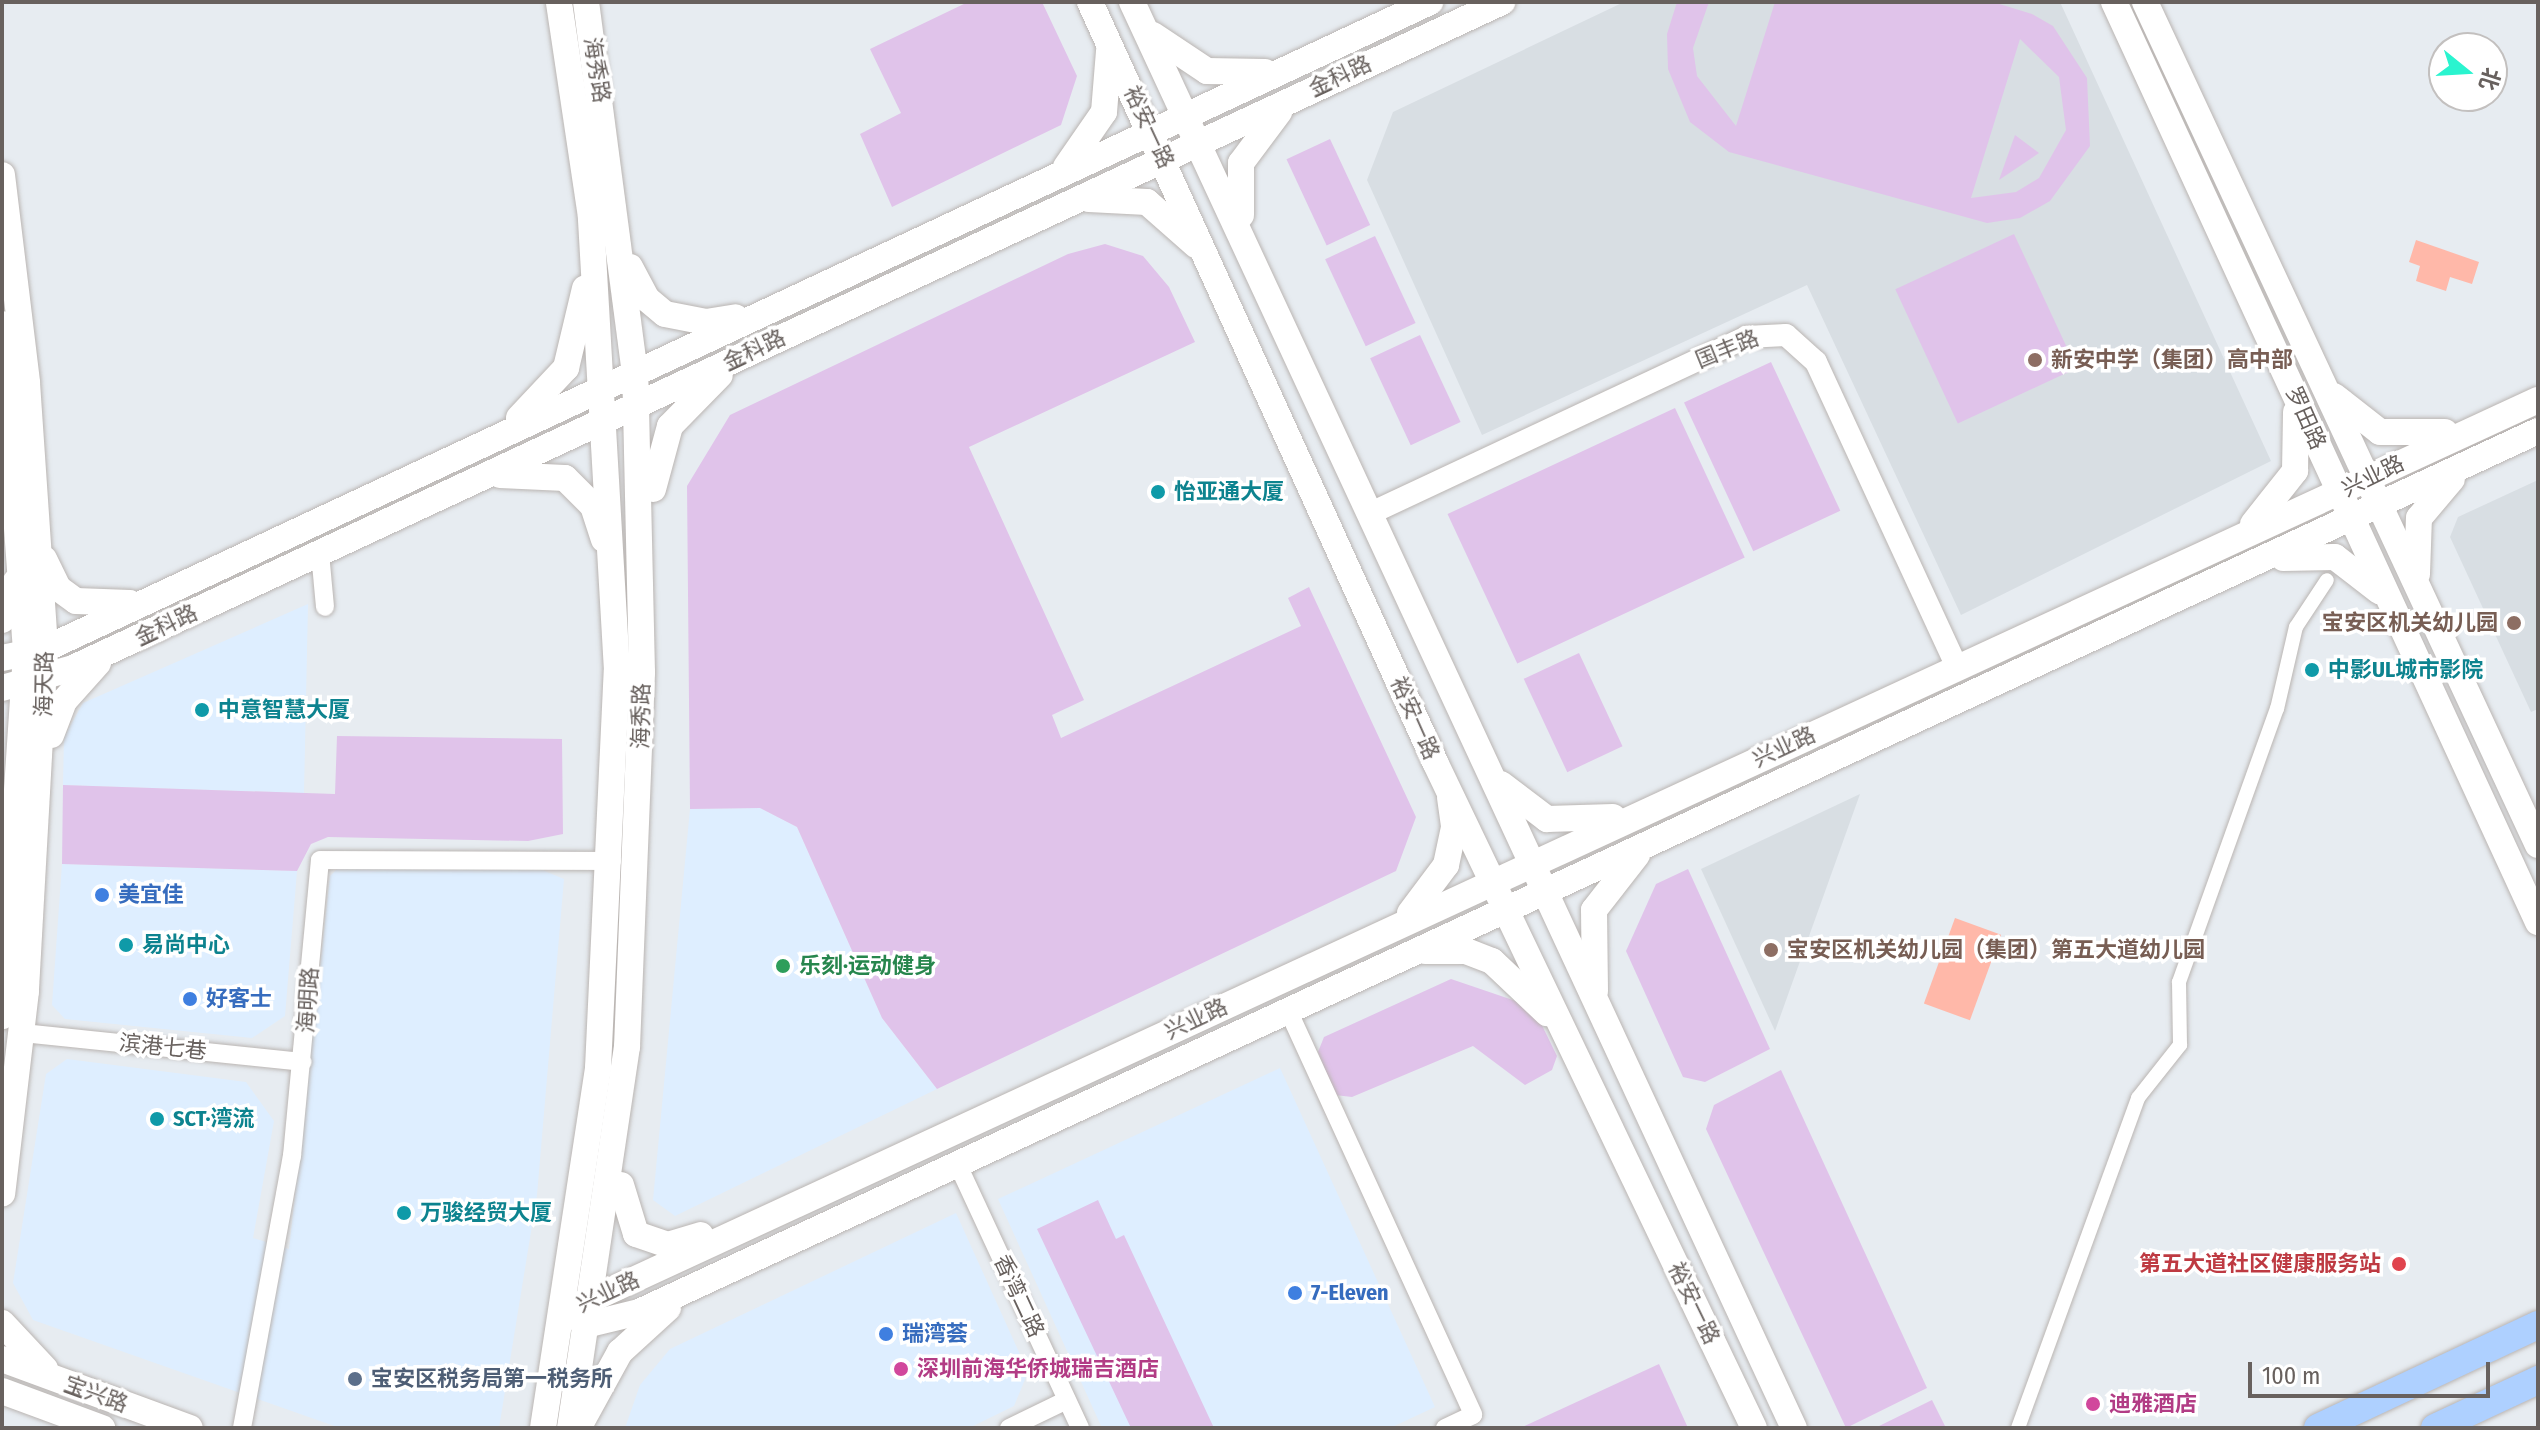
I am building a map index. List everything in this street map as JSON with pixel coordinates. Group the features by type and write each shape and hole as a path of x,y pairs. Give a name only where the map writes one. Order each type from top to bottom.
{"main road":[{"name":"海秀路","path":"543,1428 564,1312 598,1068 612,861 617,589 591,217 559,2"},
{"name":"海秀路","path":"570,1428 592,1311 616,1142 640,799 642,576 635,374 622,249 586,2"},
{"name":"裕安一路","path":"1090,2 1213,264 1435,762 1496,880 1754,1428"},
{"name":"金科路","path":"24,654 149,600 1430,2"},
{"name":"金科路","path":"24,684 111,651 1164,157 1502,2"},
{"name":"罗田路","path":"2114,2 2538,922"},
{"name":"罗田路","path":"2145,2 2538,845"},
{"path":"1137,13 1164,47 1207,71 1240,75 1292,66"},
{"name":"裕安一路","path":"1137,13 1247,242 1604,1029 1794,1428"},
{"path":"1060,174 1104,112 1108,39"},
{"path":"1247,242 1241,163 1259,130 1300,94"},
{"name":"海天路","path":"2,175 32,546 24,654 12,1024 2,1194"},
{"path":"1069,202 1147,202 1213,264"},
{"path":"483,445 546,396 572,356 591,217"},
{"path":"622,249 640,289 665,314 706,322 771,311"},
{"name":"海天路","path":"2,324 32,546"},
{"path":"642,576 662,443 677,416 740,357"},
{"path":"2317,373 2345,409 2380,432 2412,437 2484,424"},
{"path":"2231,542 2273,507 2295,471 2299,432 2292,385"},
{"name":"兴业路","path":"564,1312 592,1311 754,1223 2538,400"},
{"name":"兴业路","path":"592,1311 613,1322 692,1288 2538,431"},
{"path":"2427,608 2415,560 2419,518 2449,481 2491,453"},
{"path":"484,476 550,474 573,483 593,506 617,589"},
{"path":"32,546 58,588 76,601 149,600"},
{"path":"2,620 32,546"},
{"path":"2245,567 2298,555 2335,557 2367,577 2400,620"},
{"path":"41,782 64,701 111,651"},
{"name":"海天路","path":"12,1024 41,782 24,684"},
{"path":"2,725 18,798"},
{"path":"1476,744 1504,788 1547,819 1587,821 1670,801"},
{"path":"1390,929 1430,894 1451,849 1452,802 1435,762"},
{"path":"1604,1029 1591,948 1594,910 1630,860 1684,826"},
{"path":"1406,955 1449,950 1492,961 1569,1040"},
{"path":"616,1142 625,1216 646,1240 668,1245 754,1223"},
{"path":"579,1428 620,1352 692,1288"},
{"path":"2,1323 60,1381"},
{"path":"2318,1428 2538,1325"},
{"name":"宝兴路","path":"2,1359 190,1428"},
{"path":"2435,1428 2538,1380"},
{"name":"宝兴路","path":"2,1391 102,1428"},
{"path":"2,1411 53,1410"}],"street":[{"name":"国丰路","path":"1371,513 1746,337 1786,335 1816,362 1957,667"},
{"path":"320,553 325,607"},
{"path":"2018,1428 2138,1098 2180,1045 2179,982 2277,709 2296,627 2327,580"},
{"name":"海明路","path":"242,1428 303,1062 316,869 323,857 612,861"},
{"path":"1288,1010 1473,1415 1445,1428"},
{"name":"滨港七巷","path":"12,1024 303,1062"},
{"name":"香湾二路","path":"958,1165 1080,1428"},
{"path":"1009,1428 1067,1400"}],"shaded area":[{"path":"968,2 1042,2 1077,76 1061,125 892,207 860,134 901,113 870,49"},
{"name":"新安中学（集团）高中部","path":"1624,2 2060,2 2271,461 1961,615 1807,285 1482,435 1367,180 1393,112"},
{"path":"1677,2 1709,2 1693,48 1697,76 1736,126 1775,2 1993,2 2032,14 2053,26 2087,78 2090,146 2050,201 2020,218 1987,223 1729,152 1690,122 1668,69 1667,34","holes":["2020,39 2059,77 2066,130 2039,178 2016,192 1971,198"]},
{"path":"2015,135 2039,153 1999,180"},
{"path":"1330,139 1370,225 1327,245 1286,159"},
{"path":"2014,234 2077,368 1958,423 1895,289"},
{"path":"1375,236 1416,323 1366,346 1325,259"},
{"path":"2416,240 2479,262 2472,284 2450,277 2446,291 2416,281 2420,266 2409,262"},
{"path":"1105,244 1143,256 1169,287 1195,342 969,447 1084,700 1052,715 1061,738 1301,626 1288,598 1309,587 1416,817 1396,871 937,1089 882,1018 797,827 760,808 690,809 687,486 730,415 1068,254"},
{"path":"1420,335 1461,422 1411,445 1370,358"},
{"path":"1771,362 1840,511 1753,551 1684,403"},
{"path":"1675,408 1745,558 1517,664 1448,514"},
{"name":"宝安区机关幼儿园","path":"2538,480 2538,709 2531,712 2450,537 2458,517"},
{"path":"308,604 304,793 63,785 64,737 83,703"},
{"path":"1579,653 1623,746 1567,772 1524,679"},
{"path":"337,736 562,739 563,834 528,841 328,837 311,844 297,871 62,864 63,785 335,794"},
{"name":"宝安区机关幼儿园（集团）第五大道幼儿园","path":"1860,794 1775,1031 1701,869"},
{"path":"760,808 797,827 882,1018 937,1089 675,1216 653,1200 690,809"},
{"path":"62,864 297,871 285,1016 252,1038 65,1019 52,1005"},
{"path":"341,865 540,869 564,879 537,1195 499,1428 340,1428 33,1320 13,1283 46,1074 67,1059 246,1082 274,1121 253,1238 289,1249 330,876"},
{"path":"1688,869 1770,1049 1705,1082 1683,1077 1626,951 1656,884"},
{"path":"1955,918 2001,935 1970,1020 1924,1004"},
{"path":"1451,979 1533,1007 1557,1056 1552,1070 1525,1085 1473,1046 1352,1097 1335,1095 1318,1052 1324,1037"},
{"path":"1280,1068 1435,1407 1390,1428 1102,1428 998,1199"},
{"path":"1781,1070 1927,1388 1846,1428 1706,1129 1714,1105"},
{"path":"1098,1200 1116,1239 1124,1235 1214,1428 1131,1428 1037,1229"},
{"path":"956,1213 1028,1372 1014,1406 969,1428 625,1428 640,1385 670,1349"},
{"path":"1659,1364 1688,1428 1520,1428"},
{"path":"1932,1400 1946,1428 1875,1428"}],"place":[{"name":"新安中学（集团）高中部","path":"2035,360"},
{"name":"怡亚通大厦","path":"1158,492"},
{"name":"宝安区机关幼儿园","path":"2514,623"},
{"name":"中影UL城市影院","path":"2312,670"},
{"name":"中意智慧大厦","path":"202,710"},
{"name":"美宜佳","path":"102,895"},
{"name":"易尚中心","path":"126,945"},
{"name":"宝安区机关幼儿园（集团）第五大道幼儿园","path":"1771,950"},
{"name":"乐刻·运动健身","path":"783,966"},
{"name":"好客士","path":"190,999"},
{"name":"SCT·湾流","path":"157,1119"},
{"name":"万骏经贸大厦","path":"404,1213"},
{"name":"第五大道社区健康服务站","path":"2399,1264"},
{"name":"7-Eleven","path":"1295,1293"},
{"name":"瑞湾荟","path":"886,1334"},
{"name":"深圳前海华侨城瑞吉酒店","path":"901,1369"},
{"name":"宝安区税务局第一税务所","path":"355,1379"},
{"name":"迪雅酒店","path":"2093,1404"}]}
